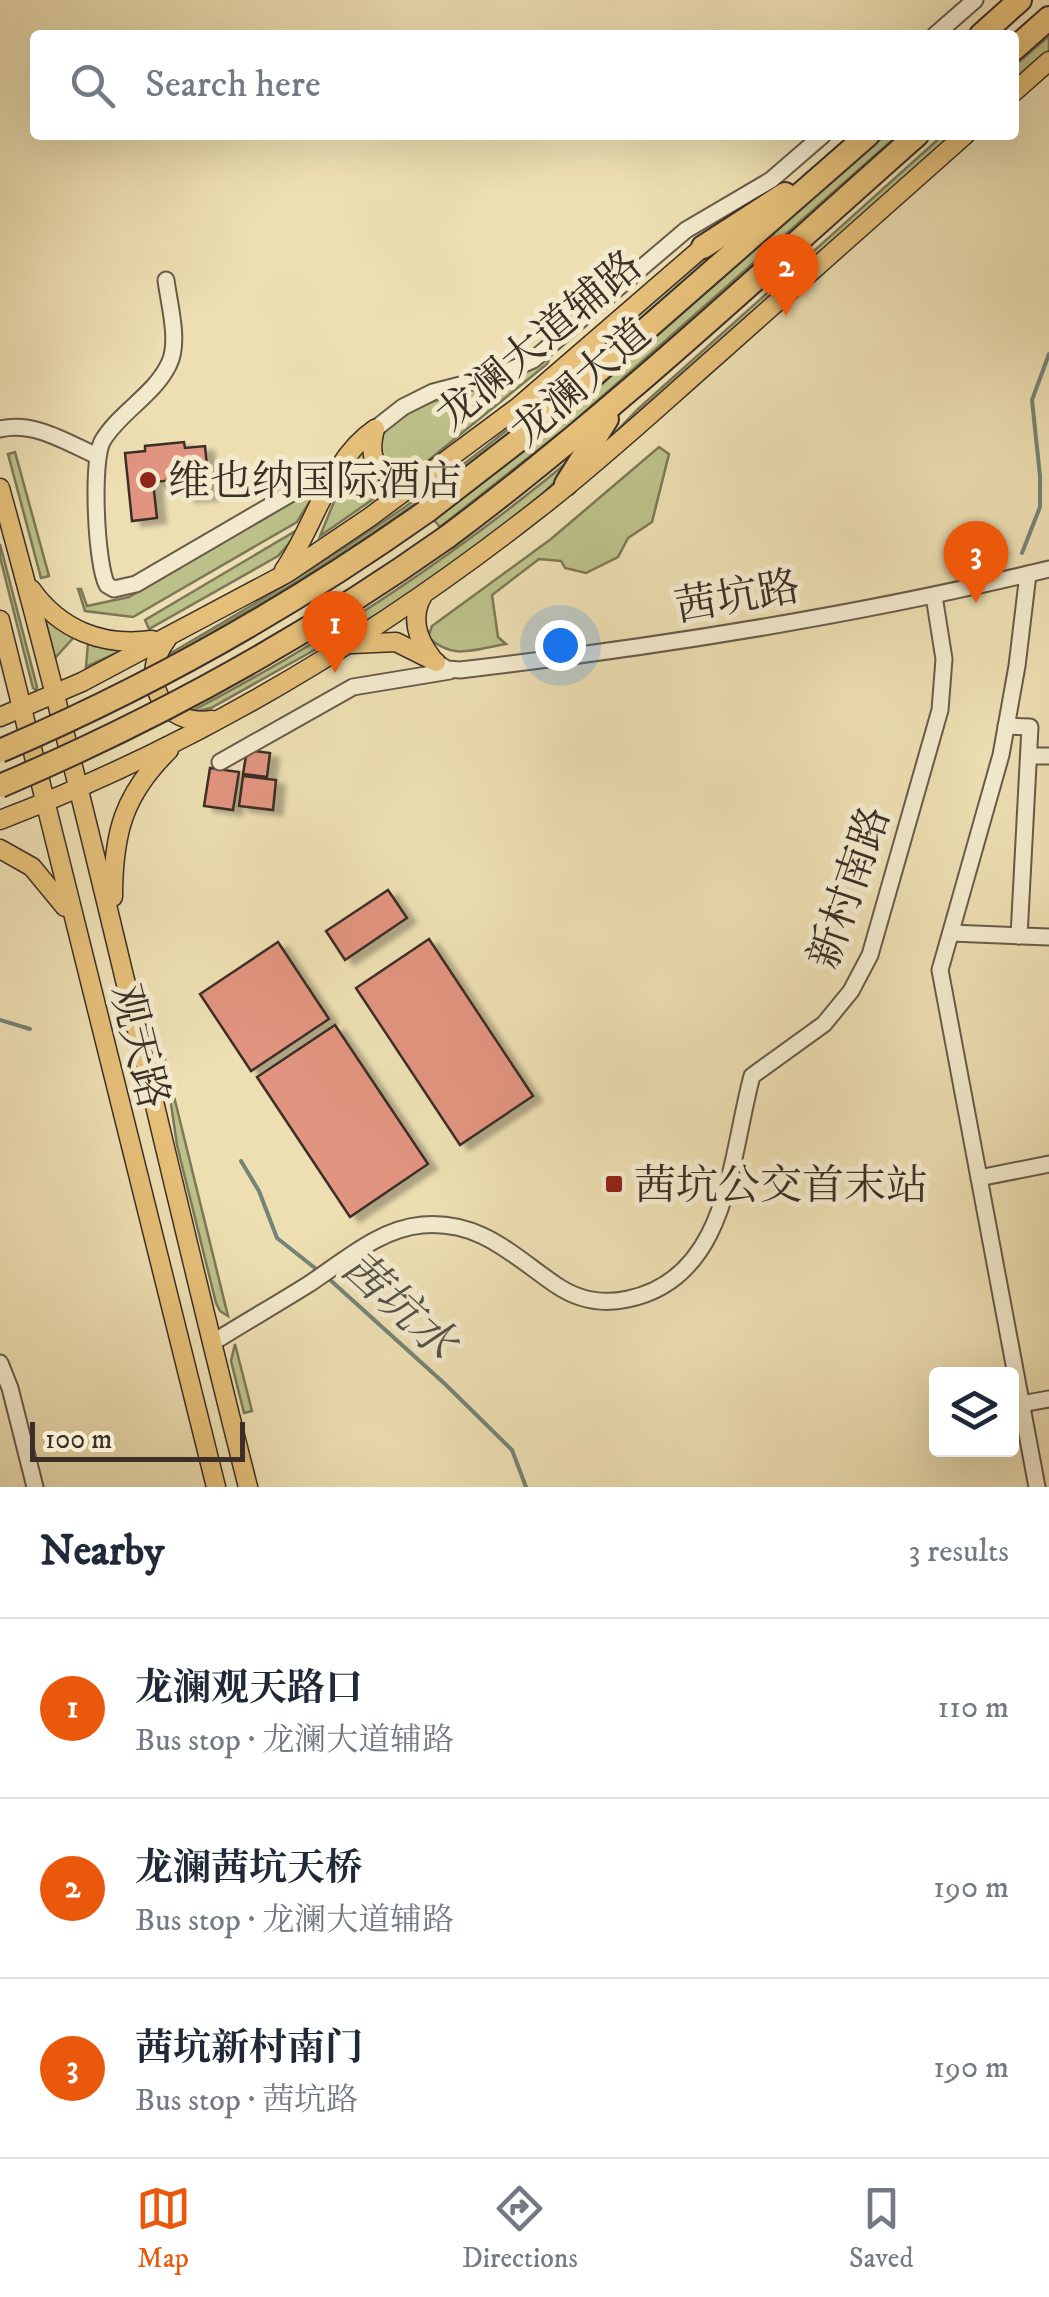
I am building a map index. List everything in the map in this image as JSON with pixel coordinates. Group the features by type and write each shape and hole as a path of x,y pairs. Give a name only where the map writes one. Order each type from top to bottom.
{"highway":[{"path":"987,30 1020,0"},
{"path":"1019,45 1045,22"},
{"name":"龙澜大道","path":"0,751 91,712 179,666 308,592 427,511 524,436 862,140"},
{"name":"龙澜大道","path":"0,786 142,722 281,646 447,537 619,399 910,140"},
{"path":"703,246 835,164"},
{"path":"566,484 619,399"}],"main road":[{"path":"1019,88 1049,61"},
{"path":"0,820 189,734 338,650 424,593 532,514 652,413 959,140"},
{"name":"龙澜大道辅路","path":"0,717 55,696 277,578 426,476 518,406 703,246"},
{"path":"277,578 304,538 343,463 363,437 375,429"},
{"path":"375,429 372,454 380,470 402,479 426,476"},
{"path":"0,488 26,582 48,610 81,632 124,642 169,636"},
{"name":"观天路","path":"26,582 80,786 248,1487"},
{"path":"424,593 416,613 416,626 423,647 436,662"},
{"name":"观天路","path":"0,620 216,1487"},
{"path":"169,636 154,662 159,697 166,707 186,719 217,719"},
{"path":"338,650 385,640 407,646 436,662"},
{"path":"116,938 113,872 121,818 146,775 189,734"},
{"path":"0,849 22,859 44,880 65,908 78,937"}],"street":[{"path":"941,30 975,0"},
{"path":"375,429 403,406 433,392 533,360 686,230 761,187 816,140"},
{"path":"166,280 173,345 169,364 105,436 96,456 102,576 114,589 136,584 343,463"},
{"path":"0,428 30,427 96,456"},
{"name":"茜坑路","path":"436,662 447,669 460,670 598,654 934,596 1049,569"},
{"path":"1028,574 1000,755 940,970 1037,1487"},
{"name":"新村南路","path":"212,1343 382,1236 408,1228 469,1228 499,1242 572,1294 602,1302 650,1293 680,1275 715,1226 752,1076 808,1038 831,1016 860,976 878,933 940,710 944,659 934,596"},
{"path":"220,762 354,687 460,670"},
{"path":"1006,726 1030,728 1019,936"},
{"path":"1029,756 1049,756"},
{"path":"950,933 1049,937"},
{"path":"979,1178 1049,1164"},
{"path":"0,1362 35,1487"},
{"path":"1021,1404 1049,1398"}],"green space":[{"path":"1049,36 1049,51 1019,79 1019,62"},
{"path":"879,140 892,140 570,425 440,527 434,520 543,436"},
{"path":"937,140 951,140 602,446 638,409"},
{"path":"733,238 555,396 481,456 339,555 160,663 432,488 513,425 676,282"},
{"path":"550,357 547,364 425,463 407,472 397,471 381,452 381,435 394,420 443,398 515,377"},
{"path":"659,447 669,454 652,522 628,538 618,557 586,573 565,568 561,561 539,559 492,595 498,637 506,644 456,651 428,637 432,626 551,539"},
{"path":"364,448 374,471 398,482 320,536 347,470"},
{"path":"582,450 526,510 400,602 211,708 188,713 292,656 392,593 489,524"},
{"path":"15,452 49,576 41,578 8,454"},
{"path":"313,490 315,493 297,522 133,617 85,611 78,589 87,606 129,597"},
{"path":"304,526 278,556 149,629 145,620"},
{"path":"0,544 37,687 36,690 0,557"},
{"path":"44,615 75,636 55,658"},
{"path":"88,642 125,649 86,667"},
{"path":"164,1056 228,1316 216,1303 177,1145"},
{"path":"235,1344 252,1411 244,1413 231,1361"}],"building":[{"name":"维也纳国际酒店","path":"184,442 185,448 205,446 210,495 186,497 184,479 153,482 157,518 132,521 125,453 145,451 145,446"},
{"path":"247,750 270,753 267,777 243,774"},
{"path":"210,768 239,772 233,810 204,806"},
{"path":"243,776 276,780 273,810 239,806"},
{"path":"388,890 407,918 345,960 326,931"},
{"path":"429,939 533,1096 460,1145 356,988"},
{"path":"278,942 329,1019 251,1071 200,994"},
{"path":"335,1025 428,1164 350,1217 257,1077"}],"waterway":[{"path":"1022,553 1040,507 1032,400 1049,354"},
{"name":"茜坑水","path":"0,1020 30,1029"},
{"name":"茜坑水","path":"241,1161 259,1191 277,1238 320,1272"},
{"name":"茜坑水","path":"328,1278 512,1450 526,1487"}],"place":[{"name":"龙澜茜坑天桥","path":"786,316"},
{"name":"维也纳国际酒店","path":"148,480"},
{"name":"茜坑新村南门","path":"976,603"},
{"name":"龙澜观天路口","path":"335,673"},
{"name":"茜坑公交首末站","path":"614,1184"}]}
